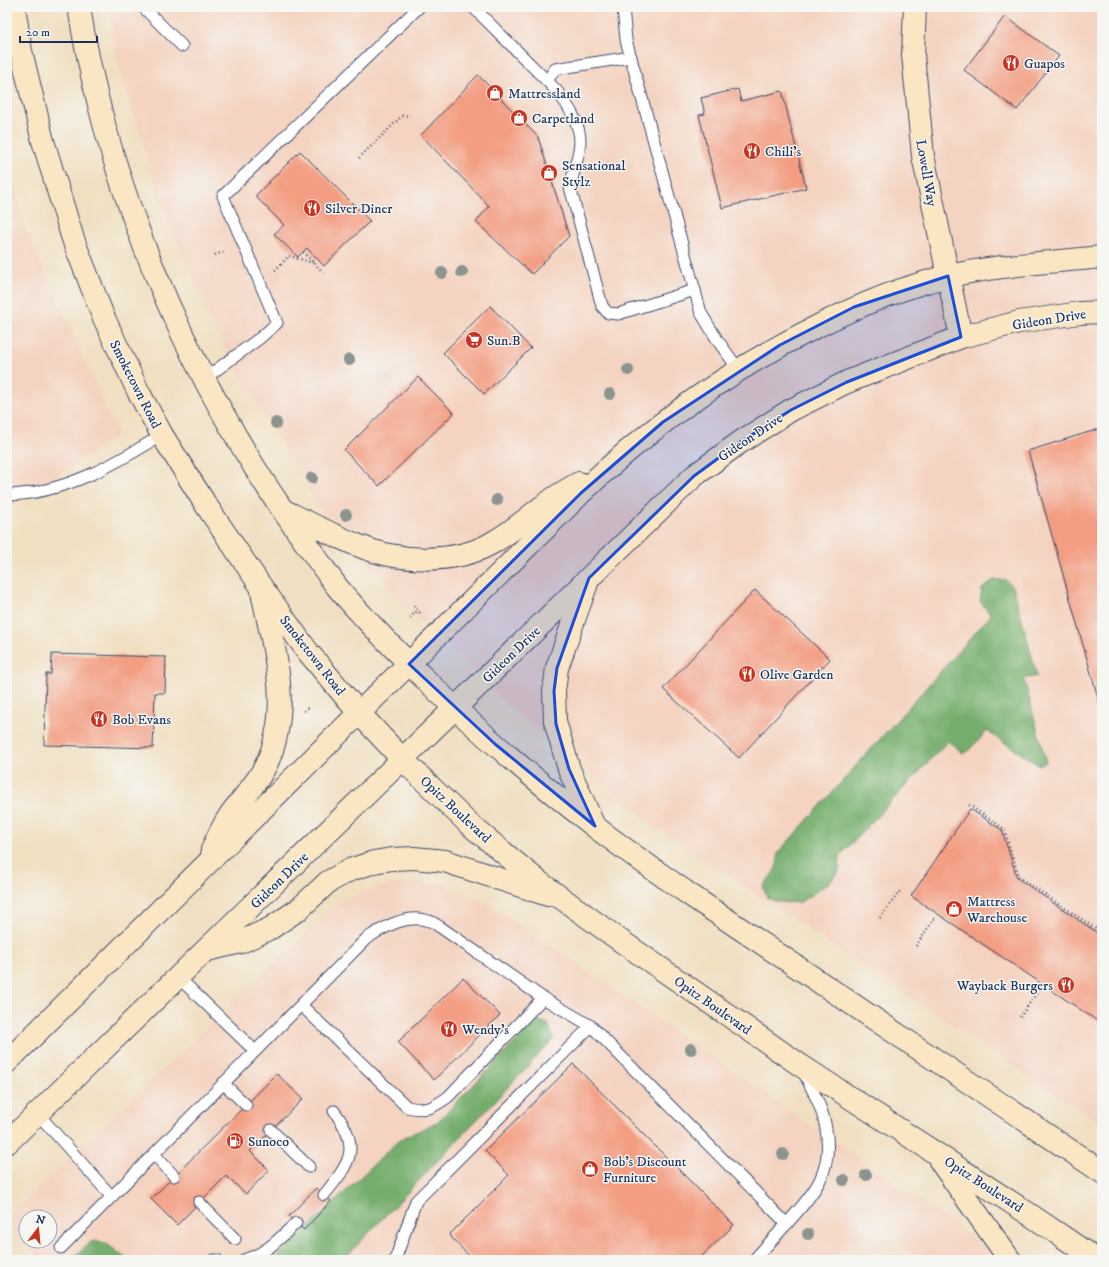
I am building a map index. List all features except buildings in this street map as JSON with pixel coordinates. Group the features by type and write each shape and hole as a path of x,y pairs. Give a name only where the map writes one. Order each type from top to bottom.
{"main road":[{"name":"Smoketown Road","path":"14,7 21,51 43,141 73,239 103,316 138,391 162,435 206,505 260,585 308,652 359,713"},
{"path":"79,7 100,110 120,179 150,263 186,345 228,424 280,508 338,587 379,633 455,708 538,781 595,826 637,858 699,901 1102,1172"},
{"name":"Lowell Way","path":"915,7 913,55 923,156 961,337"},
{"path":"7,1062 602,473 663,422 722,380 780,345 854,308 910,287 948,276 1004,266 1102,257"},
{"name":"Gideon Drive","path":"7,1143 208,950 694,476 739,443 791,410 847,382 961,337 1019,322 1080,313 1102,312"},
{"path":"280,508 357,546 387,554 432,560 462,555 490,544 516,528 547,503 574,486 602,473"},
{"path":"589,578 557,668 554,691 555,721 569,769 595,826"},
{"path":"206,864 230,815 253,785 265,766 276,739 280,712 279,675 260,585"},
{"name":"Opitz Boulevard","path":"359,713 403,760 469,824 539,882 800,1065 1097,1260"},
{"path":"208,950 241,942 272,928 299,909 328,882 350,870 374,862 392,859 414,858 445,861 565,901"},
{"path":"932,1151 1010,1260"}],"lane":[{"path":"143,7 182,46"},
{"path":"204,379 260,338 277,323 223,196 419,7"},
{"path":"473,7 566,102 579,132 580,148 570,187 602,306 608,313 618,314 695,290"},
{"path":"623,7 626,40 702,313 718,341 739,370"},
{"path":"547,81 555,69 631,57"},
{"path":"7,495 22,495 64,485 96,473 162,435"},
{"path":"61,1248 367,938 396,922 407,919 429,921 440,927 543,998 591,1026 787,1224"},
{"path":"178,978 255,1051"},
{"path":"301,1005 406,1107 418,1109 432,1108 448,1097 543,998"},
{"path":"395,1260 416,1201 591,1026"},
{"path":"754,1260 815,1191 822,1175 827,1155 826,1128 820,1106 800,1065"},
{"path":"223,1083 246,1105"},
{"path":"324,1195 347,1164 350,1151 350,1138 345,1124 334,1111"},
{"path":"38,1114 112,1197"},
{"path":"271,1130 308,1167"},
{"path":"154,1154 174,1176"},
{"path":"200,1202 235,1239"},
{"path":"244,1260 256,1256 273,1245 296,1223"}],"path":[{"path":"359,158 402,116 410,115"},
{"path":"303,252 323,272"},
{"path":"275,270 289,256 314,263"},
{"path":"414,606 422,615"},
{"path":"410,618 418,610"},
{"path":"969,805 1004,829 1019,877 1102,933"},
{"path":"880,918 900,891"},
{"path":"916,946 936,916"},
{"path":"1020,1017 1041,987"}],"highlighted area":[{"path":"948,276 961,337 847,382 791,410 739,443 694,476 589,578 557,668 554,691 556,724 569,769 595,826 495,744 409,664 581,493 663,422 780,345 854,307"}],"shaded area":[{"path":"109,7 1102,7 1102,1124 650,823 510,707 417,617 317,504 214,328 158,195 116,56"},
{"path":"7,147 24,225 118,435 7,510"},
{"path":"440,883 487,903 1005,1260 38,1260 29,1249 58,1249 58,1209 18,1209 18,1235 7,1222 7,1218 342,900 391,884"}],"green space":[{"path":"993,580 1006,580 1013,587 1037,676 1024,679 1046,762 1038,765 987,731 967,752 963,753 948,741 840,856 839,871 830,882 799,903 779,902 767,898 763,886 772,875 776,867 778,853 991,615 980,601 982,589"},
{"path":"537,1020 548,1024 554,1039 343,1260 274,1260 399,1140 437,1122"},
{"path":"92,1241 106,1243 128,1260 71,1260"}],"place":[{"name":"Guapos","path":"1011,63"},
{"name":"Mattressland","path":"495,93"},
{"name":"Carpetland","path":"519,118"},
{"name":"Chili's","path":"752,151"},
{"name":"Sensational Stylz","path":"549,173"},
{"name":"Silver Diner","path":"312,208"},
{"name":"Sun.B","path":"474,340"},
{"name":"Olive Garden","path":"747,674"},
{"name":"Bob Evans","path":"99,719"},
{"name":"Mattress Warehouse","path":"954,909"},
{"name":"Wayback Burgers","path":"1066,985"},
{"name":"Wendy's","path":"449,1029"},
{"name":"Sunoco","path":"235,1141"},
{"name":"Bob's Discount Furniture","path":"590,1169"}]}
